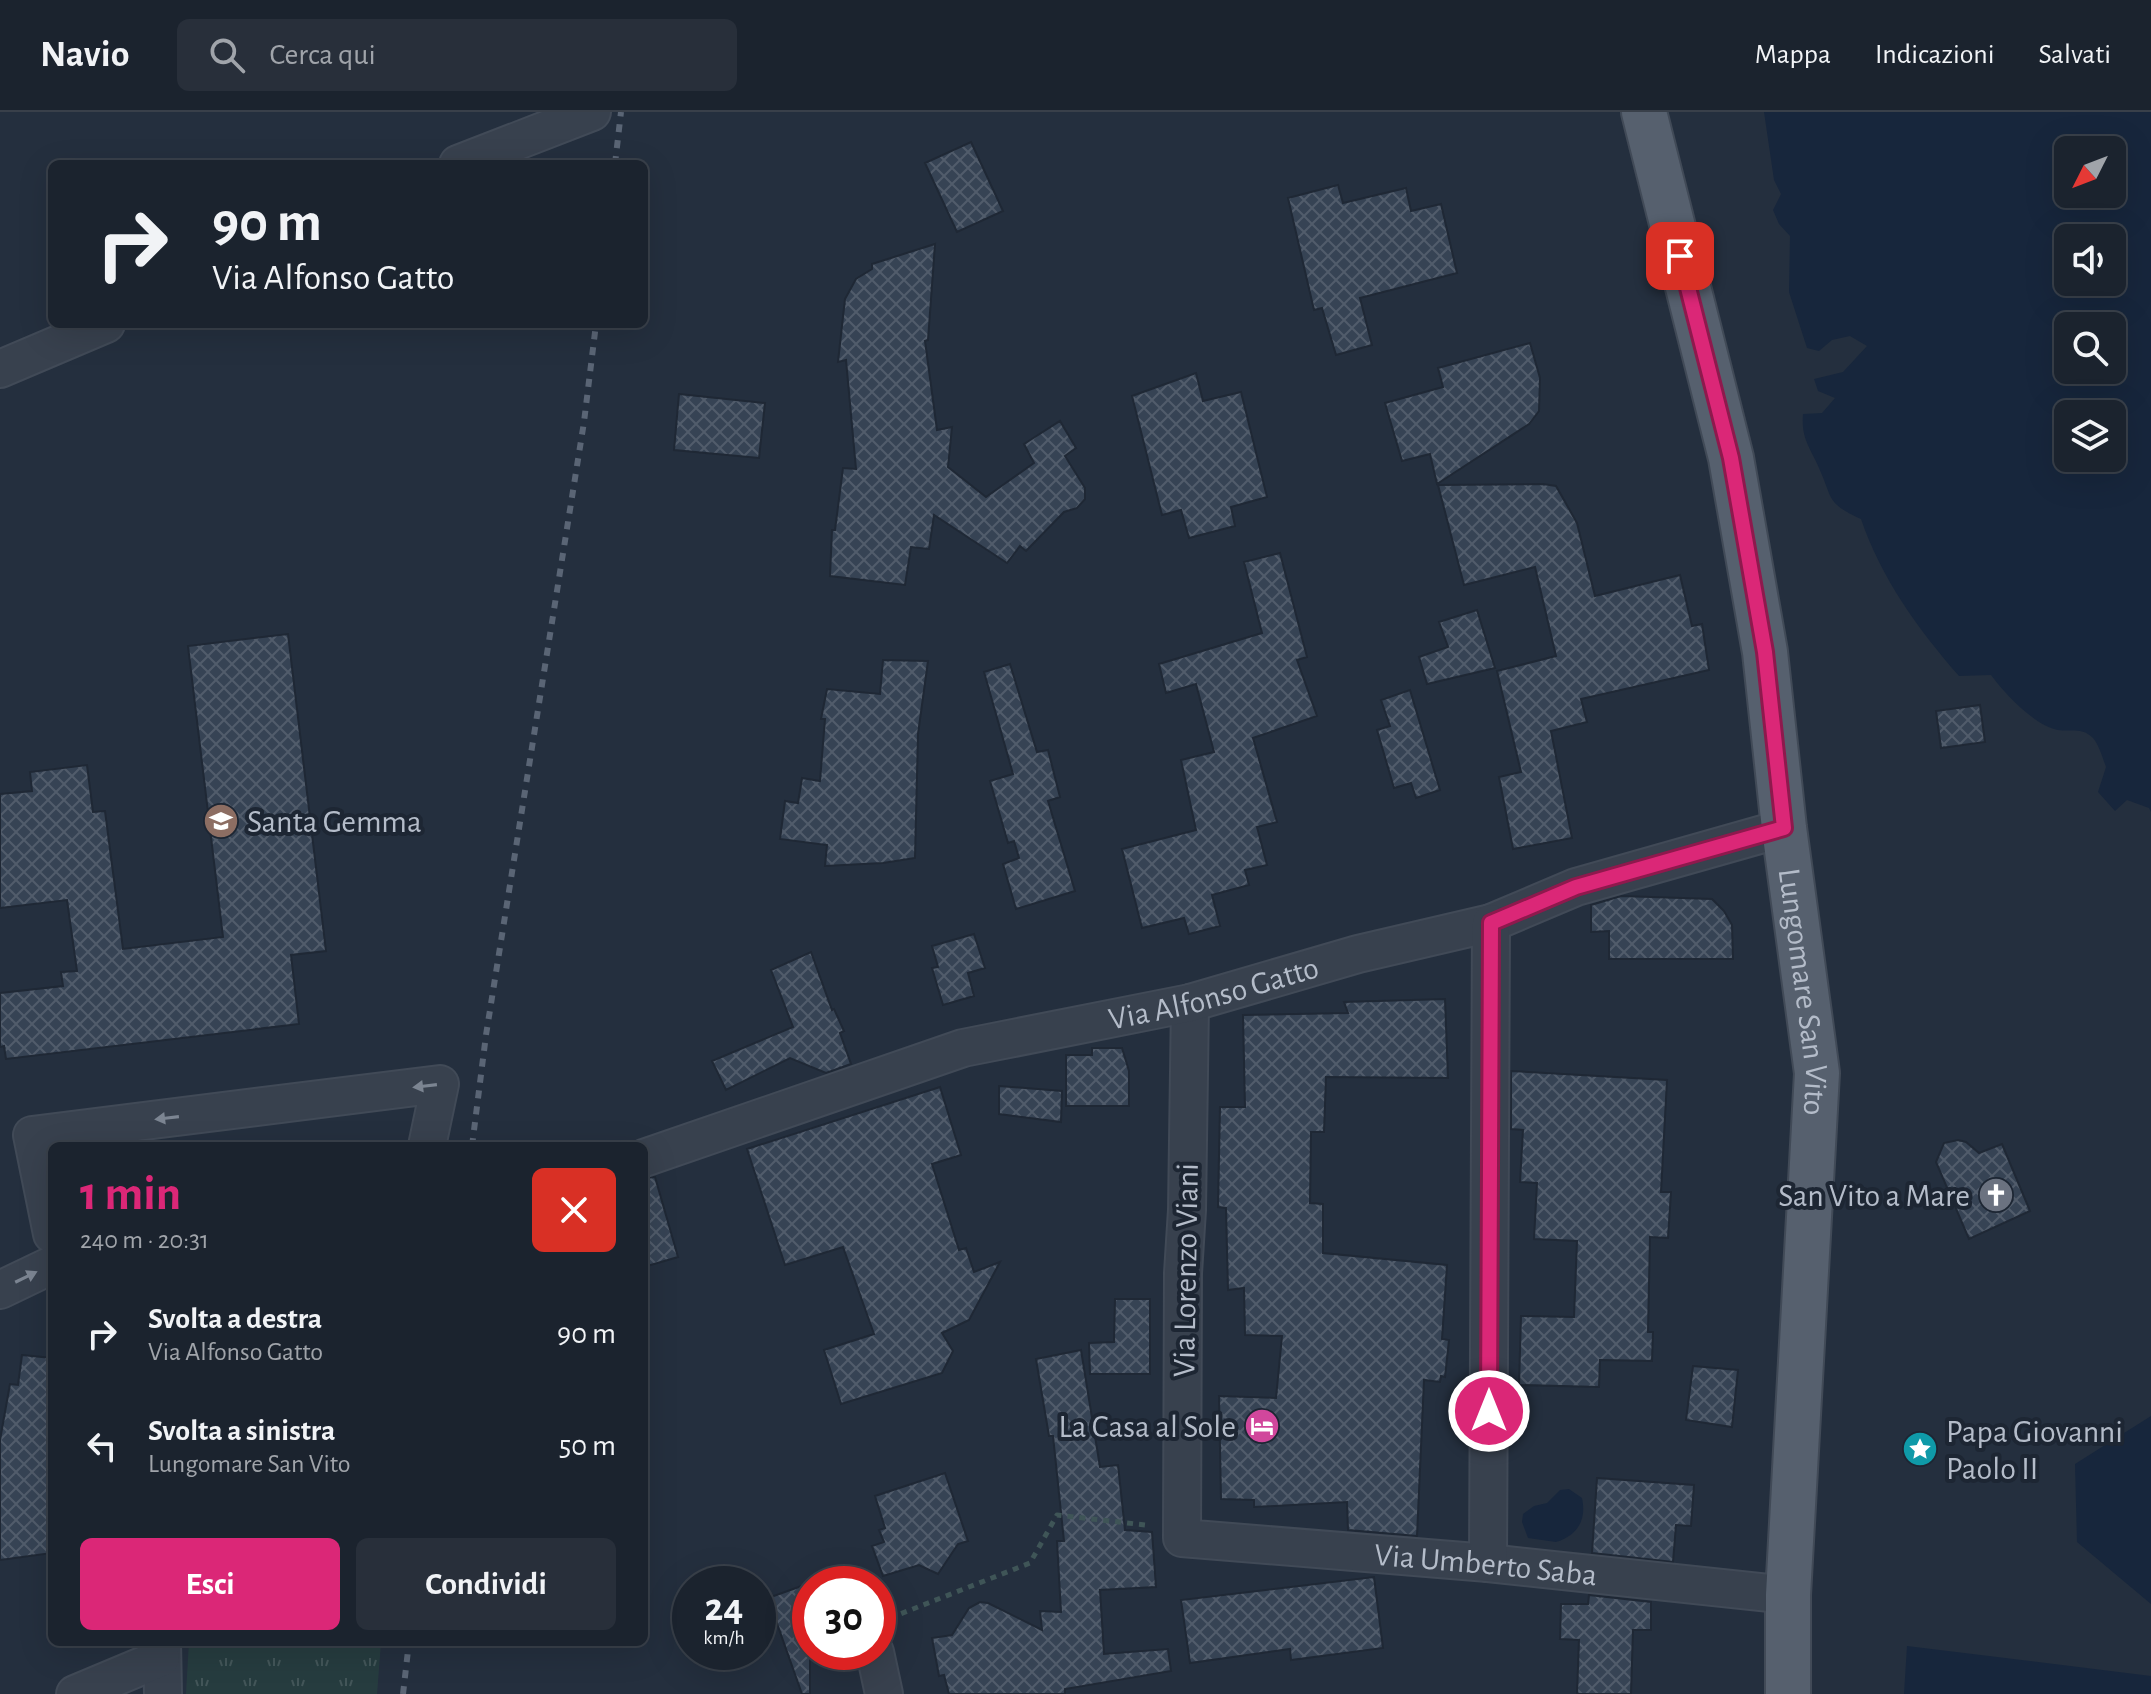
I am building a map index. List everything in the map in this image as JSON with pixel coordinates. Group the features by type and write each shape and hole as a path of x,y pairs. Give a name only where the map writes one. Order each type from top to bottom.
{"main road":[{"name":"Lungomare San Vito","path":"1644,112 1731,458 1765,652 1784,828 1817,1073 1788,1595 1788,1694"}],"street":[{"path":"468,160 592,112"},
{"path":"0,369 97,328"},
{"name":"Via Alfonso Gatto","path":"648,1157 963,1048 1190,1003 1358,954 1491,923 1576,887 1784,828"},
{"path":"1488,1563 1491,923"},
{"name":"Via Lorenzo Viani","path":"1182,1533 1183,1273 1190,1003"},
{"path":"48,1203 32,1135 440,1084 428,1142"},
{"path":"0,1290 48,1267"},
{"name":"Via Umberto Saba","path":"1182,1533 1788,1595"},
{"path":"75,1694 161,1650 163,1694"},
{"path":"879,1670 884,1694"}],"path":[{"path":"896,1616 1030,1563 1057,1515 1182,1533"}],"green space":[{"path":"189,1646 381,1646 377,1694 186,1694"}],"water":[{"path":"1764,112 2151,112 2151,812 2149,808 2127,800 2115,811 2098,792 2106,767 2097,744 2089,735 2081,731 2058,730 2030,716 1991,675 1959,676 1902,602 1879,562 1861,519 1842,509 1832,499 1805,437 1803,414 1822,413 1835,398 1818,391 1814,379 1843,372 1867,346 1850,336 1832,340 1819,351 1807,348 1789,292 1790,236 1779,224 1773,210 1781,194 1774,180"},
{"path":"2151,1416 2151,1604 2077,1542 2075,1464"},
{"path":"1569,1489 1582,1498 1582,1520 1575,1531 1556,1542 1528,1538 1522,1522 1523,1514 1534,1506 1547,1503 1560,1490"},
{"path":"1907,1646 2151,1676 2151,1694 1904,1694"}],"building":[{"path":"971,142 1003,211 957,232 925,163"},
{"path":"1338,185 1343,203 1406,188 1411,211 1441,204 1457,273 1360,298 1372,345 1336,355 1322,308 1314,310 1288,198"},
{"path":"935,244 928,340 925,341 937,430 952,427 948,467 986,497 1034,463 1024,444 1060,421 1076,448 1065,456 1085,488 1085,499 1077,508 1064,512 1026,551 1020,546 1007,563 934,515 929,549 911,547 905,585 830,576 832,530 835,530 843,468 856,469 846,360 838,362 845,299 856,279 872,269 872,264"},
{"path":"1530,343 1540,378 1539,411 1529,424 1437,484 1430,454 1402,461 1385,403 1443,387 1438,368"},
{"path":"1196,373 1203,401 1241,392 1267,497 1231,507 1235,526 1189,538 1181,510 1162,515 1132,396"},
{"path":"679,394 765,403 759,458 674,450"},
{"path":"1438,485 1556,486 1577,523 1595,596 1680,575 1692,626 1702,624 1709,670 1581,699 1587,722 1551,731 1572,838 1513,849 1499,777 1521,772 1497,671 1556,656 1535,567 1464,585"},
{"path":"1280,553 1307,657 1297,660 1317,716 1253,738 1277,822 1257,827 1267,865 1245,870 1249,885 1212,895 1220,926 1189,934 1184,918 1142,928 1122,849 1196,830 1181,760 1214,752 1196,684 1166,693 1159,664 1262,633 1244,562"},
{"path":"1477,610 1495,668 1427,684 1419,657 1448,647 1439,622"},
{"path":"288,634 326,951 291,955 299,1024 6,1059 4,1046 0,1047 0,993 63,986 61,972 77,971 67,900 0,908 0,794 32,791 30,772 87,765 93,812 105,811 123,949 223,937 188,646"},
{"path":"883,660 928,661 918,734 915,858 825,866 827,845 780,839 785,801 798,803 802,778 820,781 825,719 821,719 827,689 880,694"},
{"path":"1010,664 1037,752 1048,750 1060,797 1048,801 1075,891 1016,909 1003,864 1019,858 1014,841 1008,843 990,781 1013,774 984,672"},
{"path":"1410,690 1440,790 1416,798 1411,783 1394,788 1377,730 1390,726 1381,700"},
{"path":"1980,705 1985,742 1941,748 1936,711"},
{"path":"1621,896 1712,899 1732,925 1733,959 1609,959 1609,931 1591,932 1591,905"},
{"path":"974,934 985,968 968,973 974,996 943,1005 932,968 938,967 932,946"},
{"path":"811,952 832,1010 844,1031 840,1033 851,1064 826,1073 790,1058 726,1090 712,1061 793,1027 771,970"},
{"path":"1445,999 1448,1078 1326,1077 1324,1132 1311,1132 1310,1203 1323,1204 1323,1253 1447,1265 1442,1339 1449,1340 1445,1377 1441,1376 1440,1382 1424,1380 1417,1536 1348,1530 1347,1502 1254,1507 1254,1500 1221,1499 1219,1396 1276,1398 1282,1336 1245,1335 1244,1288 1228,1290 1226,1208 1218,1207 1220,1107 1245,1107 1243,1015 1348,1013 1344,1002"},
{"path":"1092,1048 1122,1048 1129,1071 1129,1106 1066,1106 1066,1055 1092,1055"},
{"path":"1511,1071 1667,1080 1661,1192 1671,1192 1668,1238 1650,1237 1648,1332 1653,1332 1652,1361 1600,1360 1599,1387 1519,1385 1521,1316 1574,1317 1577,1241 1534,1239 1537,1183 1520,1182 1523,1130 1511,1129"},
{"path":"999,1086 1062,1091 1061,1122 999,1114"},
{"path":"940,1087 961,1155 932,1164 959,1250 966,1248 974,1272 1000,1262 969,1320 942,1333 953,1351 942,1373 841,1404 824,1350 874,1334 843,1247 785,1265 747,1149"},
{"name":"San Vito a Mare","path":"1966,1142 1979,1153 2002,1144 2030,1211 1969,1239 1936,1162 1944,1143"},
{"path":"655,1177 678,1257 648,1266 648,1178"},
{"path":"1115,1299 1150,1299 1150,1374 1090,1374 1089,1343 1114,1342"},
{"path":"1081,1350 1100,1467 1118,1465 1125,1530 1152,1532 1156,1587 1100,1590 1104,1654 1168,1649 1171,1671 1065,1689 1065,1694 949,1694 944,1675 939,1676 932,1638 952,1635 969,1608 980,1602 988,1603 1042,1630 1040,1611 1061,1612 1057,1541 1064,1541 1053,1436 1049,1436 1036,1359"},
{"path":"22,1355 48,1358 48,1554 0,1560 0,1440 10,1384 18,1385"},
{"path":"1693,1366 1738,1370 1732,1427 1686,1420"},
{"path":"945,1473 968,1541 958,1544 938,1574 919,1565 896,1572 896,1566 879,1566 872,1546 884,1542 879,1530 885,1528 875,1496"},
{"path":"1597,1478 1694,1485 1691,1526 1676,1525 1673,1562 1592,1553"},
{"path":"1374,1577 1383,1648 1291,1660 1290,1649 1190,1663 1181,1600"},
{"path":"792,1589 792,1666 776,1621 776,1595"},
{"path":"1589,1595 1651,1602 1651,1630 1633,1630 1631,1694 1577,1694 1579,1640 1560,1639 1561,1604 1588,1604"},
{"path":"794,1670 810,1670 810,1694 802,1694"}],"railway":[{"path":"615,160 621,112"},
{"path":"473,1142 486,1035 584,422 596,328"},
{"path":"403,1694 409,1646"}],"place":[{"name":"Santa Gemma","path":"221,821"},
{"name":"San Vito a Mare","path":"1996,1195"},
{"name":"La Casa al Sole","path":"1262,1426"},
{"name":"Papa Giovanni Paolo II","path":"1920,1449"}],"route":[{"path":"1489,1411 1491,923 1576,887 1784,828 1765,652 1731,458 1680,256"}]}
